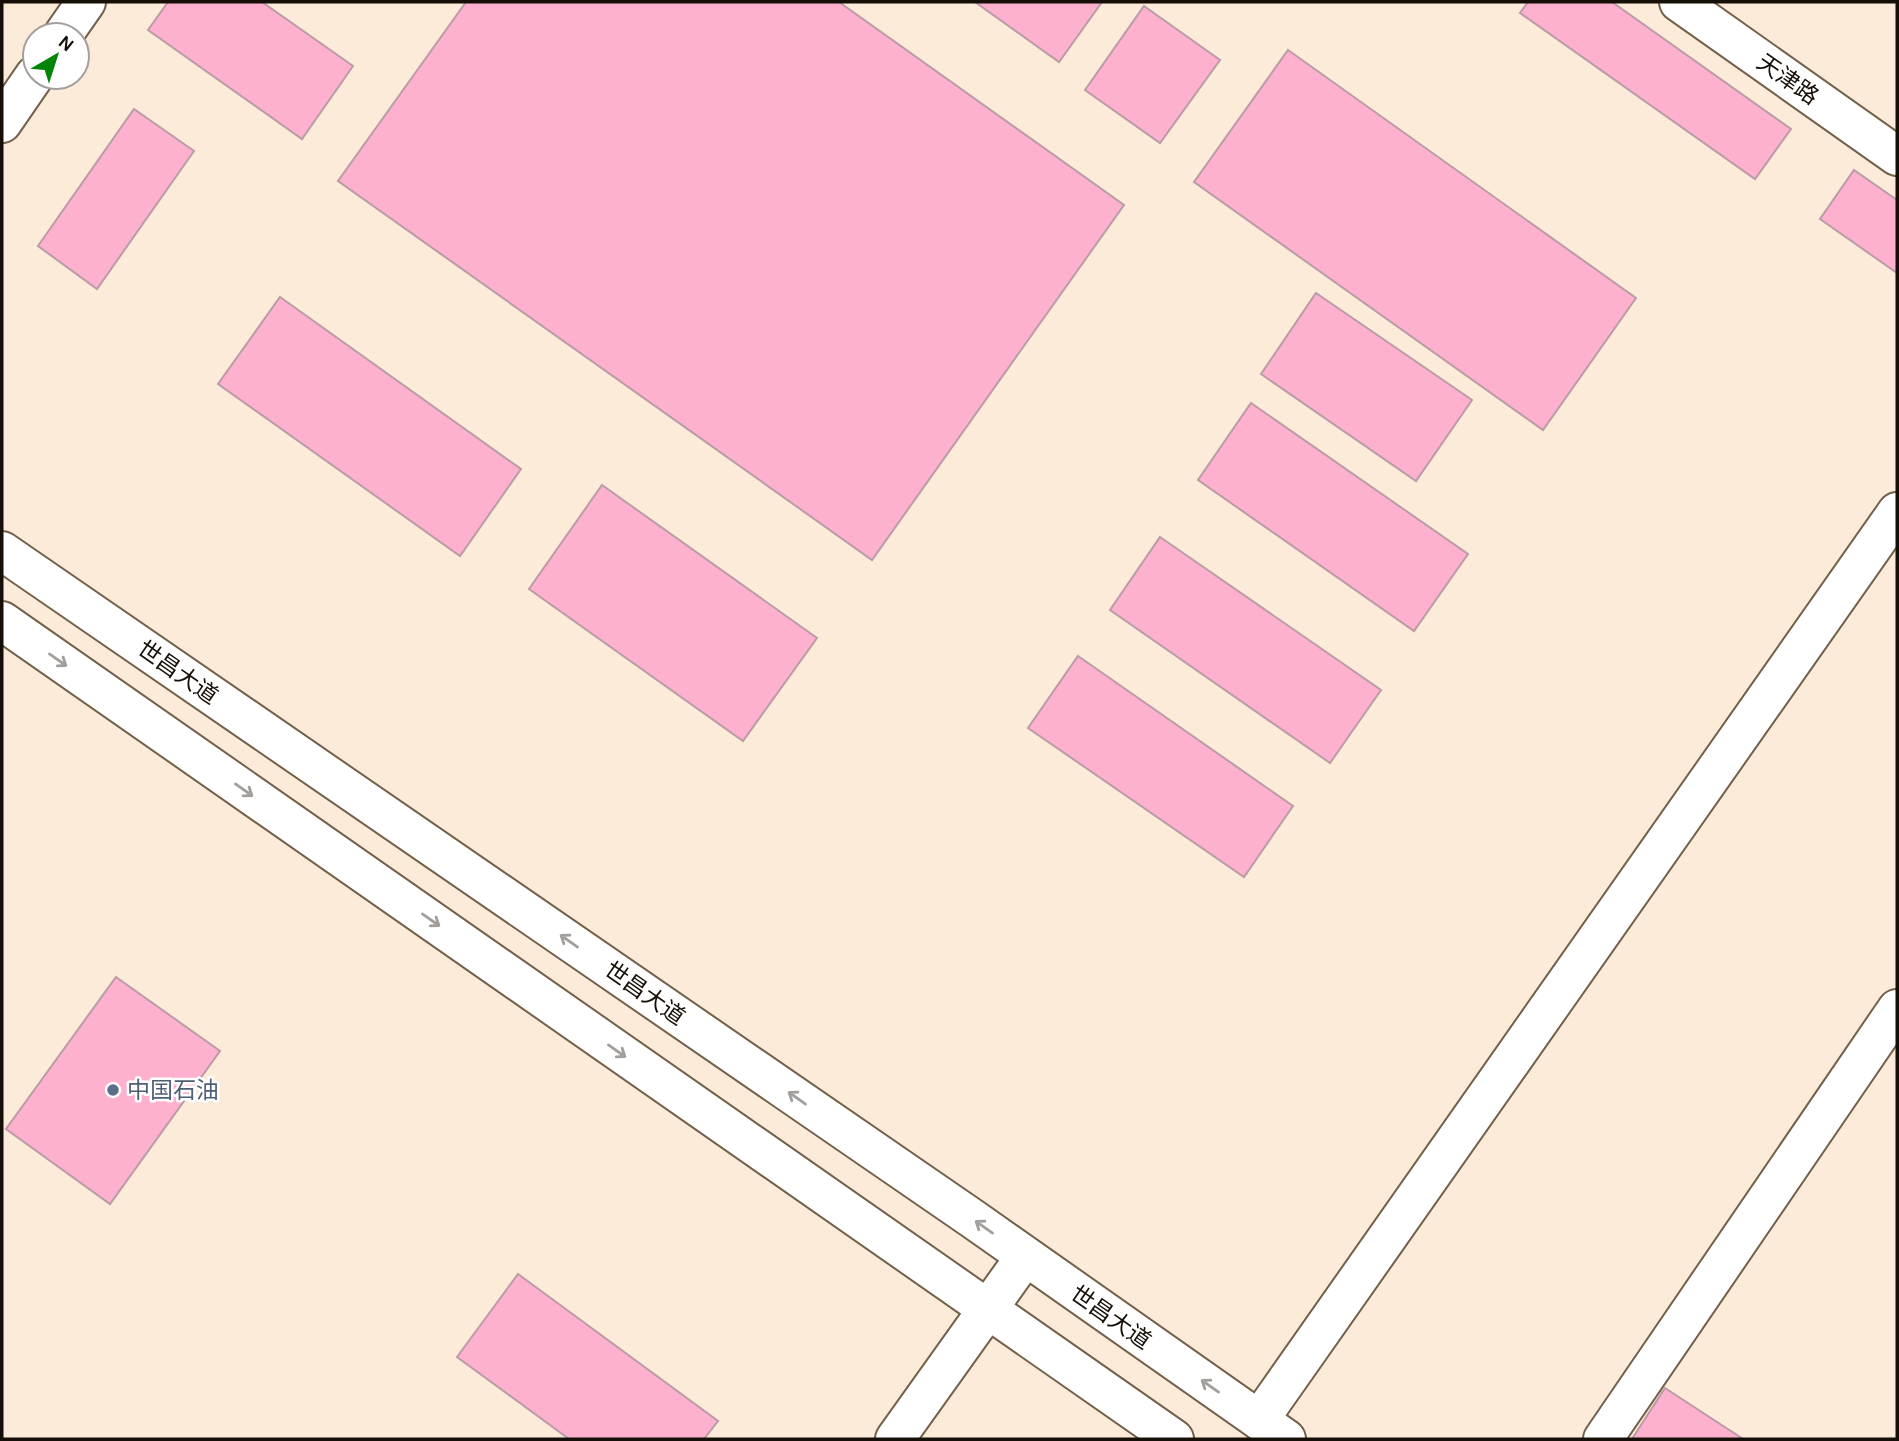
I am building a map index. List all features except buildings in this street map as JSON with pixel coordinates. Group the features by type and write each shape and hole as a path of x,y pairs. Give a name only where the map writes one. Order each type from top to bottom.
{"main road":[{"path":"73,21 86,2"},
{"name":"天津路","path":"1679,2 1897,156"},
{"path":"2,123 24,91"},
{"path":"1273,1430 1897,512"},
{"name":"世昌大道","path":"2,551 1273,1430"},
{"path":"2,621 1174,1439"},
{"path":"1603,1439 1897,1009"},
{"path":"895,1439 1025,1257"}],"place":[{"name":"中国石油","path":"113,1090"}]}
